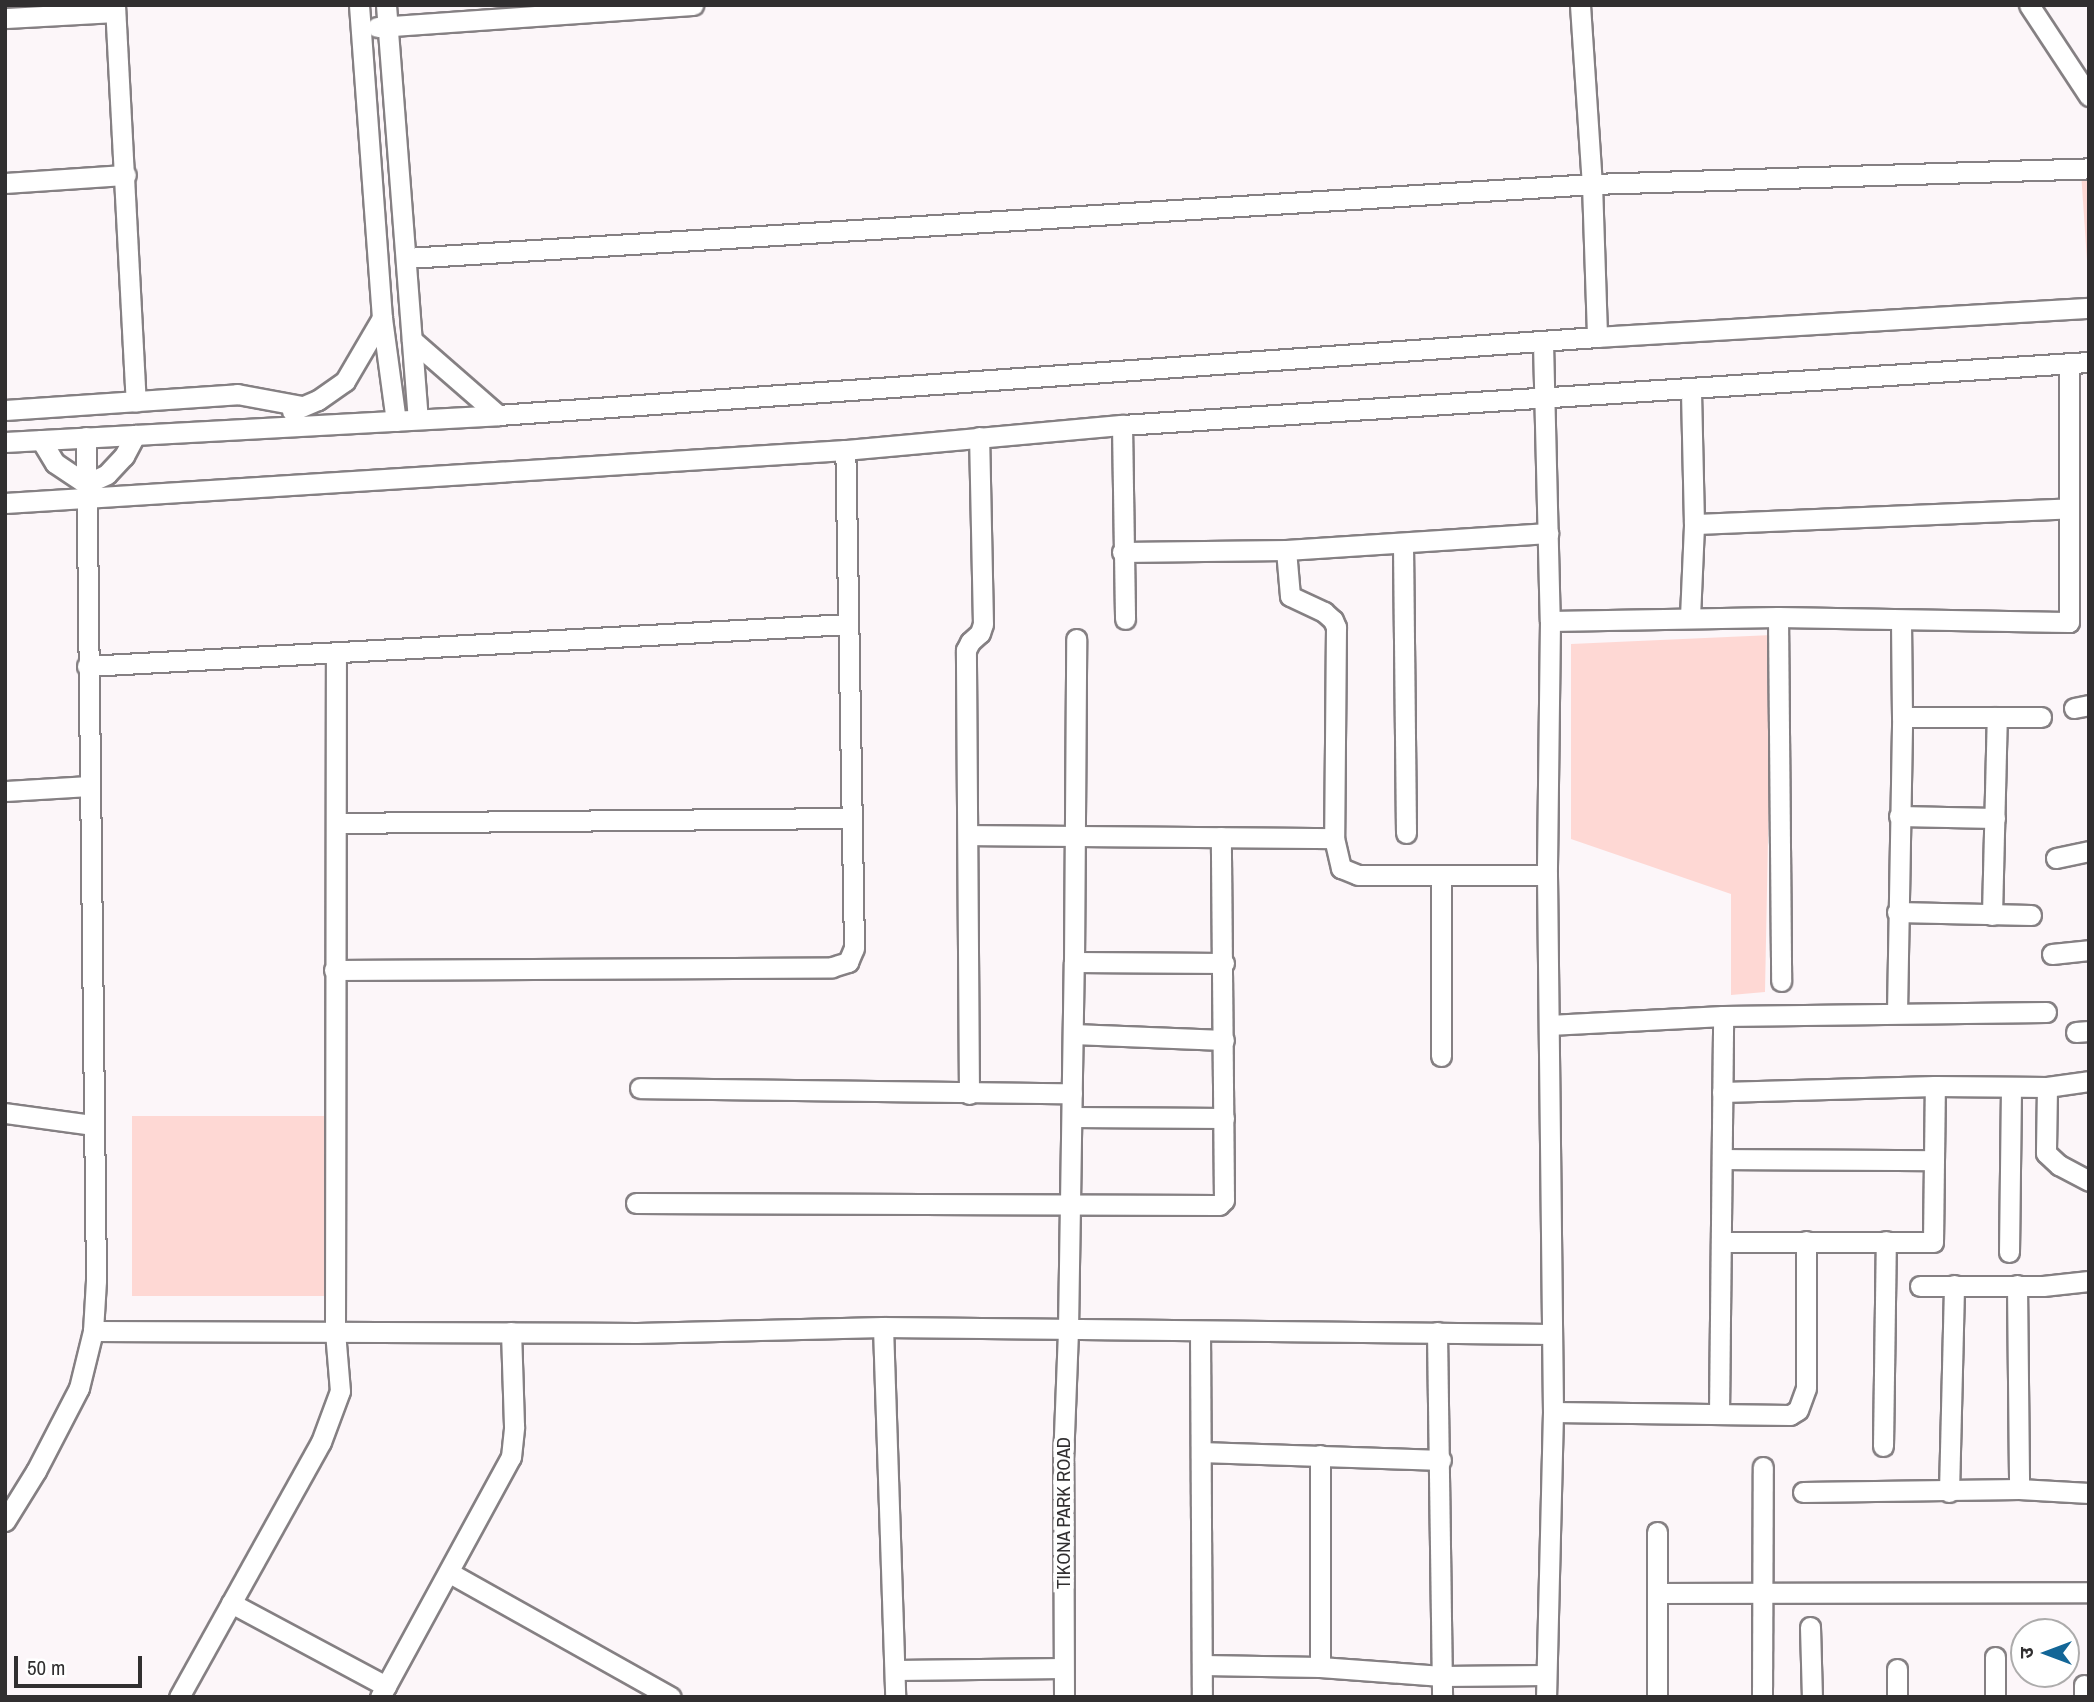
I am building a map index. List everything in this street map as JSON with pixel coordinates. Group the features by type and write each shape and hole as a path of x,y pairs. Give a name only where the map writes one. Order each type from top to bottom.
{"street":[{"path":"359,5 382,318 396,421"},
{"path":"386,5 418,419"},
{"path":"359,27 567,9 694,5"},
{"path":"1580,5 1592,184 1597,337"},
{"path":"2029,5 2086,84"},
{"path":"5,18 115,8 136,401"},
{"path":"407,258 1592,184 2089,168"},
{"path":"5,183 126,176"},
{"path":"5,442 498,415 1597,337 2089,308"},
{"path":"257,429 328,394 345,381 382,318"},
{"path":"412,340 498,415"},
{"path":"1543,342 1550,621 1547,875 1553,1412 1546,1697"},
{"path":"5,503 87,492 845,450 1122,425 2089,362"},
{"path":"1550,621 1778,617 2069,622 2068,363"},
{"path":"1690,617 1694,524 1692,387"},
{"path":"5,410 237,394 302,406"},
{"path":"1122,425 1125,619"},
{"path":"87,492 124,456 135,435"},
{"path":"5,1521 36,1471 79,1388 93,1331 96,1280 88,786 86,438"},
{"path":"969,1094 966,650 970,642 980,634 984,624 979,438"},
{"path":"41,440 55,463 87,492"},
{"path":"334,970 840,965 848,961 854,948 845,450"},
{"path":"1694,524 2069,508"},
{"path":"1122,552 1403,545 1548,533"},
{"path":"1403,545 1406,833"},
{"path":"1286,550 1290,596 1324,612 1334,620 1336,627 1334,838 1337,862 1349,873 1547,875"},
{"path":"1778,617 1781,981"},
{"path":"1897,1013 1901,620"},
{"path":"87,666 848,624"},
{"name":"TIKONA PARK ROAD","path":"1064,1697 1063,1461 1072,1117 1076,639"},
{"path":"179,1697 321,1441 340,1391 335,1331 336,654"},
{"path":"1902,717 2041,717"},
{"path":"1992,915 1997,717"},
{"path":"5,791 88,786"},
{"path":"1899,816 1995,818"},
{"path":"336,823 850,818"},
{"path":"969,835 1334,838"},
{"path":"636,1203 1219,1205 1224,1200 1221,837"},
{"path":"2056,858 2089,851"},
{"path":"1441,875 1441,1056"},
{"path":"1897,912 2031,915"},
{"path":"2052,954 2089,950"},
{"path":"1074,962 1224,962"},
{"path":"1549,1025 1723,1016 2046,1012"},
{"path":"1719,1414 1723,1016"},
{"path":"1073,1034 1224,1040"},
{"path":"1723,1092 1935,1086 2047,1087 2089,1081"},
{"path":"1721,1242 1933,1242 1935,1086"},
{"path":"2009,1252 2011,1087"},
{"path":"2047,1087 2046,1153 2059,1165 2089,1181"},
{"path":"640,1088 969,1094 1072,1093"},
{"path":"5,1113 93,1125"},
{"path":"1072,1117 1224,1118"},
{"path":"1723,1159 1932,1160"},
{"path":"1553,1412 1790,1415 1798,1410 1806,1388 1806,1241"},
{"path":"1883,1446 1886,1241"},
{"path":"1920,1286 2089,1281"},
{"path":"2017,1284 2019,1489"},
{"path":"1949,1492 1954,1285"},
{"path":"93,1331 511,1332 883,1327 1552,1334"},
{"path":"883,1327 895,1697"},
{"path":"231,1603 383,1692 511,1457 514,1426 511,1332"},
{"path":"1200,1332 1202,1697"},
{"path":"1437,1332 1441,1460 1441,1697"},
{"path":"1202,1452 1441,1460"},
{"path":"1320,1455 1320,1667"},
{"path":"1762,1697 1763,1467"},
{"path":"1802,1492 2019,1489 2089,1493"},
{"path":"1657,1532 1657,1697"},
{"path":"450,1573 671,1697"},
{"path":"1658,1593 2089,1592"},
{"path":"1810,1627 1812,1697"},
{"path":"1995,1657 1995,1697"},
{"path":"1203,1665 1320,1667 1442,1676 1546,1675"},
{"path":"895,1670 1063,1668"},
{"path":"1897,1669 1897,1697"}],"shaded area":[{"path":"2089,171 2089,275 2088,275 2081,172"},
{"path":"1772,635 1765,992 1731,995 1731,894 1571,839 1571,644"},
{"path":"132,1116 325,1116 325,1296 132,1296"}]}
